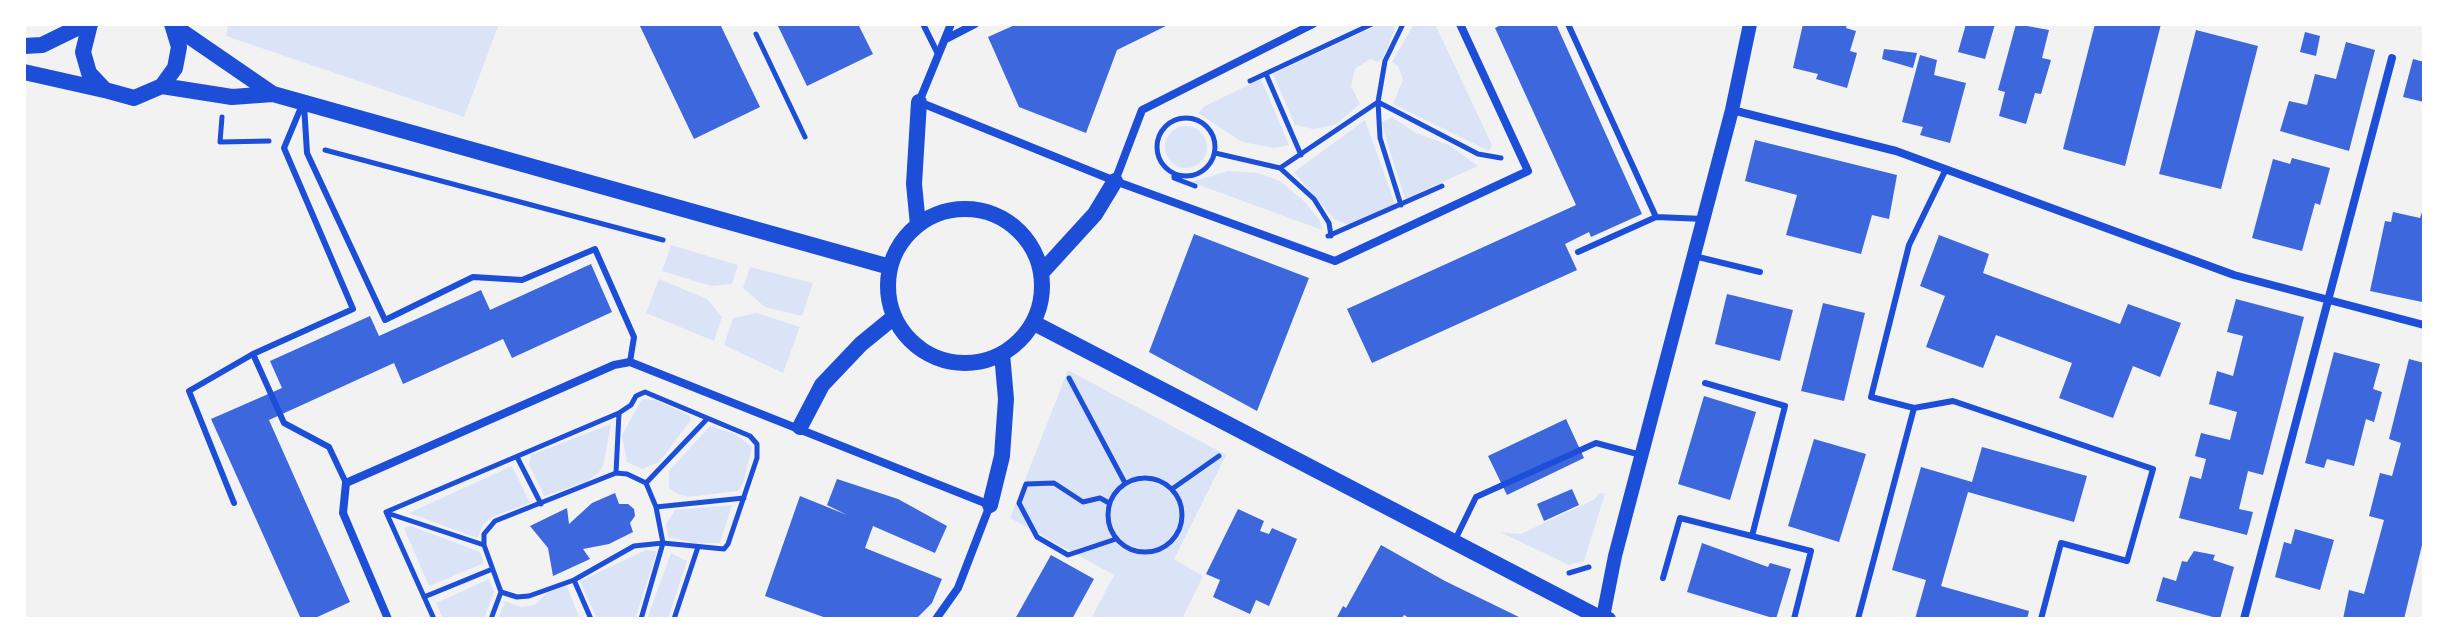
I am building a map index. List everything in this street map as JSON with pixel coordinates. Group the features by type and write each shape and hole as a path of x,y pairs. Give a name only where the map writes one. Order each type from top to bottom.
{"main road":[{"path":"24,46 42,45 88,24"},
{"path":"88,24 83,40 85,63 105,90"},
{"path":"162,86 179,58 173,25"},
{"path":"173,25 273,94"},
{"path":"24,72 134,98 162,86 232,97 273,94 890,267"},
{"path":"918,225 914,184 919,102"},
{"path":"1042,272 1095,214 1115,181"},
{"path":"967,209 993,214 1016,228 1033,248 1042,272 1042,298 1034,323 1020,341 1002,354 978,363 953,363 929,354 909,339 894,317 888,293 890,267 901,244 918,225 942,213 967,209"},
{"path":"800,427 822,385 861,344 894,317"},
{"path":"1034,323 1603,618"},
{"path":"990,505 1002,456 1006,399 1002,354"}],"street":[{"path":"951,24 919,102 1115,181 1335,261 1528,171 1460,24"},
{"path":"946,39 975,24"},
{"path":"1115,181 1142,110 1313,24"},
{"path":"1603,618 1641,455 1732,110 1750,24"},
{"path":"2244,619 2392,58"},
{"path":"1732,110 1896,151 2234,275 2424,325"},
{"path":"388,619 343,513 346,483 614,365 630,362 990,505 958,588 936,619"}],"lane":[{"path":"923,24 938,54"},
{"path":"1568,24 1656,217"},
{"path":"234,503 189,391 253,354 353,309 284,148 303,102"},
{"path":"303,102 306,145 385,320 473,277 522,280 595,249 634,337 630,362"},
{"path":"1946,169 1909,245 1871,397 1914,408 1953,401 2153,469 2127,561 2061,543 2041,619"},
{"path":"1578,252 1656,217 1704,219"},
{"path":"1694,256 1760,272"},
{"path":"253,354 284,423 329,447 346,483"},
{"path":"1705,383 1785,406 1752,536"},
{"path":"1858,619 1914,408"},
{"path":"1454,542 1476,497 1596,443 1641,455"},
{"path":"1663,578 1680,518 1811,551 1794,619"}],"path":[{"path":"1301,155 1266,74 1372,24"},
{"path":"1215,153 1280,168 1314,199 1329,223 1331,237 1401,205 1380,138 1378,102 1385,61 1403,24"},
{"path":"756,34 805,137"},
{"path":"1280,168 1378,102"},
{"path":"1378,102 1478,154 1502,159"},
{"path":"1191,118 1208,127 1213,135 1215,153 1205,170 1196,175 1174,176 1161,163 1157,144 1165,126 1173,121 1191,118"},
{"path":"220,142 286,140"},
{"path":"306,145 663,240"},
{"path":"1069,378 1125,483"},
{"path":"386,512 619,413 631,405 636,396 645,392 750,436 757,444 757,458 724,549 663,543 634,546 574,580 529,596 517,597 501,592 490,570 484,534 495,521 616,473 627,474 646,483 656,507 663,543 663,555 641,619"},
{"path":"616,473 619,413"},
{"path":"646,483 707,419"},
{"path":"1172,489 1219,456"},
{"path":"517,457 541,504"},
{"path":"1150,478 1172,489 1179,499 1182,523 1170,544 1148,553 1125,547 1116,539 1107,516 1109,503 1125,483 1150,478"},
{"path":"1109,503 1100,498 1083,502 1054,483 1026,484 1019,503 1037,537 1068,555 1116,539"},
{"path":"656,507 744,498"},
{"path":"386,512 484,545"},
{"path":"386,512 434,619"},
{"path":"674,619 698,547"},
{"path":"424,597 490,570"},
{"path":"574,580 589,618"},
{"path":"491,619 501,592"}],"shaded area":[{"path":"228,24 499,24 464,117 226,36"},
{"path":"1380,24 1392,24 1395,29 1383,58 1378,62 1370,59 1355,69 1351,86 1360,104 1335,125 1313,129 1295,125 1273,74"},
{"path":"1414,24 1435,24 1492,145 1489,151 1393,104 1403,80 1398,66 1392,62"},
{"path":"1261,79 1289,145 1274,148 1242,142 1198,113 1205,106"},
{"path":"1392,117 1416,133 1449,145 1478,166 1405,199 1383,129 1382,122"},
{"path":"1365,120 1395,204 1349,225 1334,219 1294,172"},
{"path":"1186,126 1201,132 1207,147 1201,162 1186,168 1171,162 1165,147 1171,132"},
{"path":"1228,171 1258,173 1280,181 1306,203 1320,221 1322,230 1191,182"},
{"path":"671,245 738,265 732,284 711,286 662,271"},
{"path":"750,267 813,283 802,316 765,307 743,288"},
{"path":"659,279 707,299 722,317 714,341 646,313"},
{"path":"757,313 800,327 783,373 724,345 733,318"},
{"path":"1068,370 1226,455 1174,559 1203,576 1182,619 1091,619 1114,575 1010,518"},
{"path":"642,399 656,400 690,416 691,420 659,462 642,469 627,462 622,435"},
{"path":"611,424 603,466 598,473 586,482 544,496 529,464 531,455"},
{"path":"710,426 735,434 752,447 743,483 738,491 688,497 678,494 669,488 669,471"},
{"path":"512,466 530,503 494,516 483,524 477,538 409,513"},
{"path":"1599,493 1605,494 1584,561 1569,565 1500,532 1521,534 1595,499"},
{"path":"732,505 720,543 694,543 668,537 666,524 675,510"},
{"path":"411,526 480,552 484,563 429,586 404,528"},
{"path":"646,550 657,551 635,619 597,619 580,581"},
{"path":"671,553 687,561 668,619 647,619"},
{"path":"489,579 494,592 484,619 443,619 436,603"},
{"path":"567,586 579,617 498,619 505,601 521,607 535,605 548,592"}],"building":[{"path":"639,24 720,24 760,107 694,139"},
{"path":"777,24 858,24 873,54 807,86"},
{"path":"1017,24 1170,24 1117,50 1086,133 1019,107 988,37"},
{"path":"1503,24 1556,24 1642,214 1591,237 1589,232 1565,244 1577,270 1372,363 1347,309 1576,205 1495,28"},
{"path":"1803,24 1847,24 1846,28 1856,31 1850,51 1857,53 1847,88 1816,79 1818,74 1793,68"},
{"path":"1966,24 1995,24 1985,59 1958,52"},
{"path":"2016,24 2049,30 2042,58 2051,60 2041,94 2035,93 2026,124 1999,116 2005,92 1998,90"},
{"path":"2095,24 2161,24 2125,166 2063,149"},
{"path":"2196,30 2258,46 2221,189 2159,174"},
{"path":"2305,32 2320,36 2316,56 2300,52"},
{"path":"2346,42 2375,50 2349,151 2280,131 2289,101 2307,105 2315,74 2336,79"},
{"path":"1884,49 1917,53 1913,68 1882,59"},
{"path":"1920,55 1937,60 1934,75 1966,83 1950,143 1920,135 1923,127 1902,122"},
{"path":"2413,59 2424,62 2424,102 2403,97"},
{"path":"1755,140 1897,175 1889,219 1872,215 1861,254 1786,235 1797,195 1745,181"},
{"path":"2292,158 2330,168 2320,205 2315,203 2302,251 2252,238 2273,159 2290,164"},
{"path":"2424,206 2422,302 2370,291 2385,221 2391,222 2393,212 2420,218"},
{"path":"1194,234 1309,278 1257,411 1149,352"},
{"path":"1939,235 1989,254 1983,273 2120,324 2128,304 2181,323 2160,377 2133,366 2113,418 2059,398 2072,363 1996,335 1983,368 1926,347 1945,296 1920,286"},
{"path":"591,264 612,312 512,358 503,339 403,384 394,363 269,420 350,602 313,619 301,619 211,419 282,388 270,361 370,316 379,336 481,290 490,310"},
{"path":"1727,294 1793,310 1780,361 1715,344"},
{"path":"2236,299 2304,317 2263,475 2248,471 2239,509 2253,512 2247,535 2179,518 2190,476 2201,479 2206,459 2195,456 2201,433 2230,440 2237,412 2209,404 2217,371 2233,376 2243,336 2227,332"},
{"path":"1823,303 1865,313 1844,401 1801,391"},
{"path":"2334,352 2380,364 2373,389 2382,392 2374,422 2366,419 2354,466 2327,459 2324,468 2305,463"},
{"path":"2409,359 2424,363 2424,537 2404,619 2343,619 2349,590 2364,594 2384,520 2369,516 2380,473 2392,476 2401,443 2389,439"},
{"path":"1704,396 1756,412 1730,500 1678,484"},
{"path":"1566,419 1584,458 1507,495 1488,456"},
{"path":"1814,439 1866,454 1839,542 1788,526"},
{"path":"1982,447 2087,476 2074,522 1968,492 1941,586 2029,611 2027,619 1915,619 1926,580 1892,570 1921,467 1972,482"},
{"path":"837,479 898,499 947,526 935,553 873,526 865,548 942,579 932,603 916,619 829,619 765,596 800,496 847,515 827,505"},
{"path":"1572,489 1579,505 1544,521 1537,504"},
{"path":"615,493 619,504 628,504 634,509 635,516 630,523 633,532 609,544 583,549 590,559 553,576 548,548 530,526 567,508 569,524 592,503"},
{"path":"1238,509 1264,521 1260,531 1269,534 1272,528 1297,539 1269,606 1256,600 1250,614 1213,597 1220,580 1206,574"},
{"path":"2295,529 2334,540 2320,590 2275,577 2284,542 2291,544"},
{"path":"1702,543 1768,567 1770,563 1791,569 1776,619 1687,592"},
{"path":"1381,545 1523,619 1411,619 1404,615 1401,619 1336,619 1343,606 1346,608"},
{"path":"2194,551 2215,555 2213,560 2234,567 2220,619 2156,601 2163,577 2176,581 2182,561 2187,562"},
{"path":"1051,555 1094,579 1072,619 1015,619"}]}
